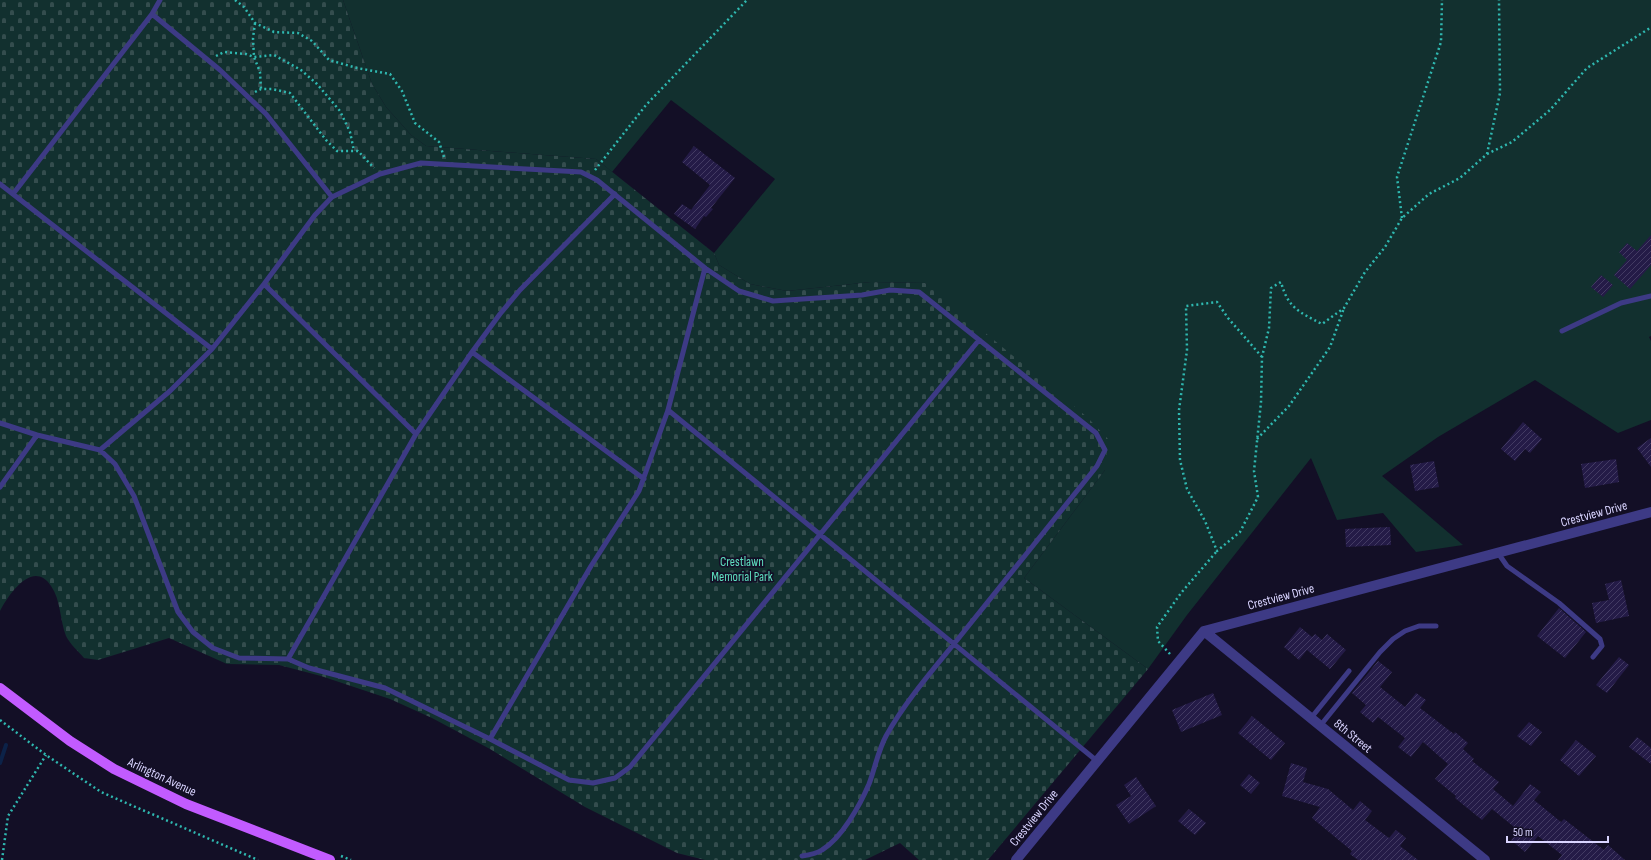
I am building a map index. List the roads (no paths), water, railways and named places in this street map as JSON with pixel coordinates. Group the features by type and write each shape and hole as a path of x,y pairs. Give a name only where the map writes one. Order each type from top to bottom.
{"main road":[{"name":"Arlington Avenue","path":"0,688 70,741 114,769 186,804 333,857"}],"street":[{"name":"Crestview Drive","path":"1016,860 1204,631 1651,512"},
{"name":"8th Street","path":"1204,631 1485,860"}],"lane":[{"path":"13,194 152,14 160,0"},
{"path":"152,14 208,60 266,114 332,197"},
{"path":"100,450 170,391 212,349 264,284 315,215 332,197 380,174 422,163 581,172 597,180 706,268 739,291 773,302 862,295 890,290 919,292 1096,433 1105,450 1097,466 896,718 876,758 869,783 851,817 829,844 814,854 802,856"},
{"path":"0,184 212,349"},
{"path":"288,659 416,434 472,352 520,290 615,194"},
{"path":"490,739 591,566 639,491 668,410 706,268"},
{"path":"264,284 416,434"},
{"path":"1562,331 1621,303 1651,296"},
{"path":"0,423 37,435 100,450 115,464 134,496 178,612 193,632 213,648 239,658 288,659 310,668 385,688 490,739 569,780 593,783 614,778 630,767 978,340"},
{"path":"472,352 644,479"},
{"path":"668,410 1097,761"},
{"path":"0,487 37,435"},
{"path":"1498,553 1507,566 1559,603 1600,639 1602,646 1593,657"},
{"path":"1320,726 1380,652 1393,639 1405,631 1419,626 1436,626"},
{"path":"1311,718 1349,671"}],"waterway":[{"path":"0,763 6,745"}],"park label":[{"name":"Crestlawn Memorial Park","path":"742,570"}]}
